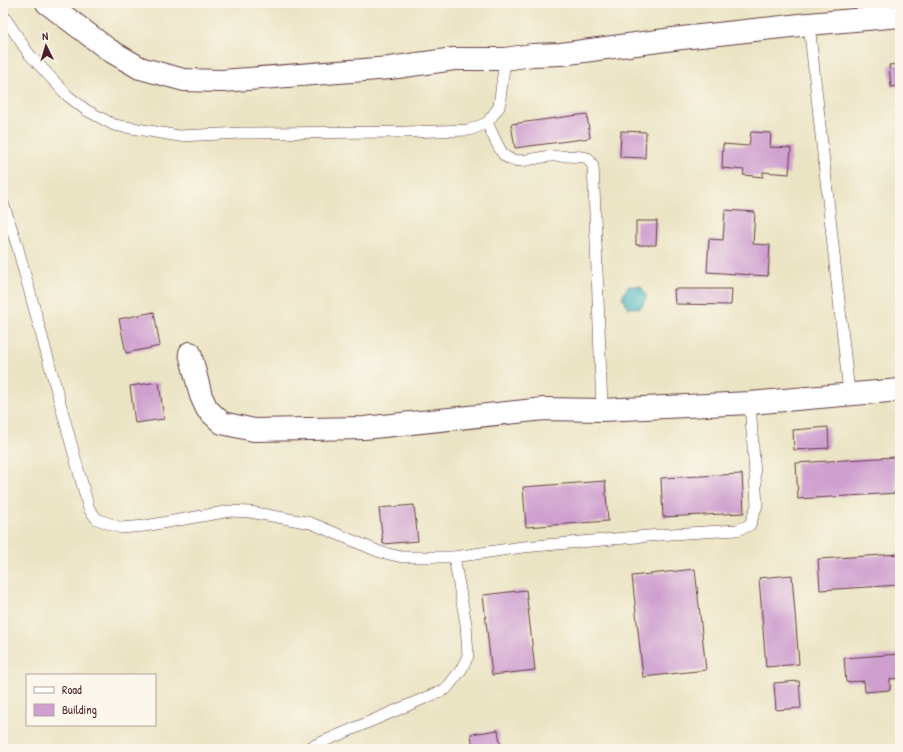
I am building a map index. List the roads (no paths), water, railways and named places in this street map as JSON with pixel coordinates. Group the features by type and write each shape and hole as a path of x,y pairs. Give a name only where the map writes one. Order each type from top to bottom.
{"street":[{"path":"47,3 109,50 140,68 184,80 222,81 390,68 454,59 505,59 532,55 560,54 673,39 809,24 900,16"},
{"path":"190,353 201,396 207,409 222,423 254,430 364,428 544,409 602,410 750,403 849,393 900,390"}],"lane":[{"path":"3,15 30,54 68,96 86,110 114,125 179,136 242,133 469,130 487,123 499,107 505,59"},
{"path":"809,24 849,393"},
{"path":"487,123 504,156 518,162 549,156 577,156 588,158 592,166 602,410"},
{"path":"3,203 17,245 89,509 97,519 121,528 145,526 230,511 250,512 311,523 380,552 402,557 454,557 523,547 671,534 737,530 750,525 757,505 750,403"},
{"path":"306,749 446,688 461,670 468,656 466,624 454,557"}],"water":[{"path":"628,286 641,286 647,297 641,308 628,308 622,297"}]}
